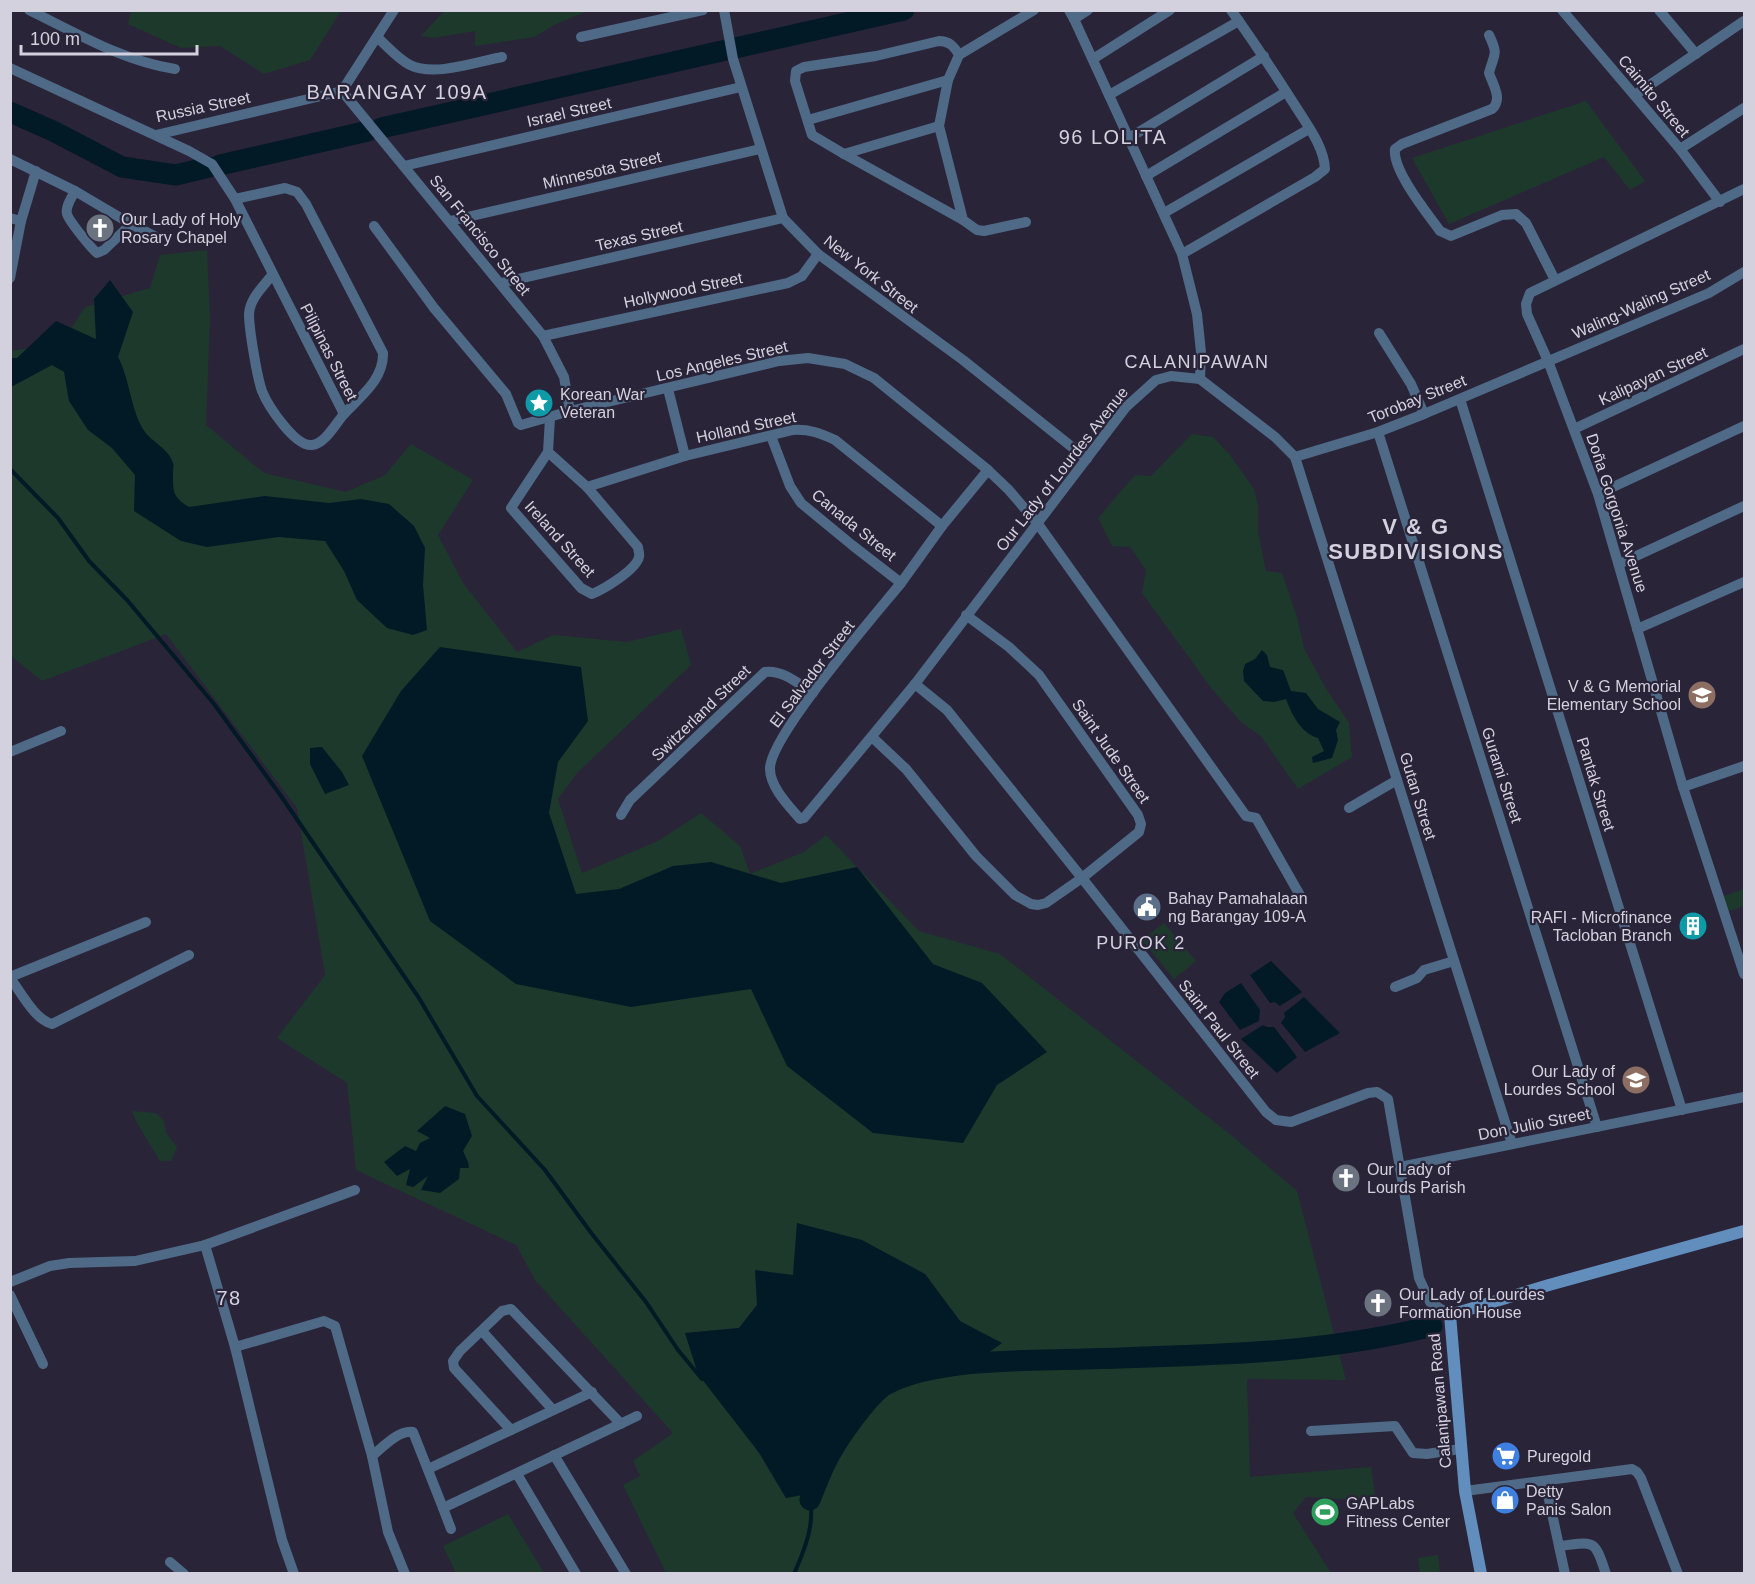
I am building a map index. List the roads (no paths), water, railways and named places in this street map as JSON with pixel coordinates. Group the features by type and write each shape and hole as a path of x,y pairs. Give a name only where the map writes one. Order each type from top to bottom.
{"street":[{"path":"29,10 126,57 155,66 175,69"},
{"path":"342,91 394,10"},
{"path":"581,37 664,15 703,10"},
{"name":"New York Street","path":"724,10 741,87 783,218 818,254 963,360 1087,459"},
{"path":"963,220 939,126 948,80 959,55 1034,10"},
{"path":"1088,10 1071,15 1182,254 1197,314 1201,352 1200,379 1275,436 1295,457"},
{"path":"1093,59 1170,10"},
{"path":"1182,254 1325,169 1324,157 1310,129 1264,56 1231,10"},
{"name":"Caimito Street","path":"1562,10 1680,149 1720,202"},
{"path":"1659,10 1696,54"},
{"path":"1109,95 1239,21"},
{"path":"1635,95 1744,21"},
{"path":"1489,35 1496,48 1496,55 1489,73 1498,98 1497,104 1492,109 1402,144 1395,149 1394,156 1400,171 1440,231 1450,236 1502,215 1516,214 1526,224 1555,280"},
{"path":"378,38 411,66 427,70 502,57"},
{"path":"959,55 947,41 939,41 876,56 804,67 796,71 795,81 812,135 977,230 984,231 1026,222"},
{"path":"1129,138 1264,56"},
{"name":"Russia Street","path":"10,68 156,135 342,91"},
{"path":"808,120 948,80"},
{"name":"Israel Street","path":"404,166 741,87"},
{"name":"San Francisco Street","path":"342,91 543,336 564,377 570,411"},
{"path":"1146,176 1286,92"},
{"path":"1680,149 1744,108"},
{"path":"189,151 189,137 193,126"},
{"path":"844,154 939,126"},
{"path":"1164,213 1310,129"},
{"name":"Pilipinas Street","path":"156,135 212,164 235,200 344,414 320,443 310,446 301,443 278,418 262,391 251,336 249,313 254,298 272,275"},
{"name":"Minnesota Street","path":"450,221 760,149"},
{"path":"10,159 75,191 154,236"},
{"path":"10,278 16,220 36,171"},
{"path":"235,200 285,188 297,192 306,204 383,352 384,363 380,375 344,414"},
{"name":"Doña Gorgonia Avenue","path":"1744,189 1530,293 1526,304 1527,314 1548,361 1598,494 1683,787 1744,974"},
{"path":"75,191 67,206 67,214 90,248 97,253 130,224"},
{"name":"Texas Street","path":"501,283 783,218"},
{"name":"Los Angeles Street","path":"374,226 457,337 503,388 518,423 521,425 779,361 808,358 845,364 874,378 988,470 1038,524 1246,816 1256,818 1301,897"},
{"name":"Hollywood Street","path":"543,336 788,283 802,276 818,254"},
{"name":"Waling-Waling Street","path":"1548,361 1709,293 1744,272"},
{"path":"1379,333 1411,384 1424,414"},
{"name":"Kalipayan Street","path":"1574,429 1744,349"},
{"name":"Torobay Street","path":"1295,457 1378,432 1548,361"},
{"name":"Our Lady of Lourdes Avenue","path":"801,819 915,684 1126,407 1151,382 1172,376 1200,379"},
{"path":"668,389 685,456"},
{"name":"Pantak Street","path":"1460,399 1682,1110"},
{"name":"Ireland Street","path":"548,452 587,487 638,547 639,557 634,567 603,590 592,594 581,588 512,508 548,452 550,418"},
{"path":"1598,494 1744,426"},
{"name":"Holland Street","path":"587,487 685,456 805,429 835,440 942,526"},
{"name":"Gurami Street","path":"1378,432 1598,1127"},
{"name":"Canada Street","path":"771,436 790,486 801,503 901,583 942,526 988,470"},
{"name":"Gutan Street","path":"1295,457 1512,1144"},
{"path":"1619,564 1744,506"},
{"path":"1638,629 1744,582"},
{"name":"El Salvador Street","path":"801,819 772,781 770,763 782,736 813,693 901,583"},
{"name":"Saint Jude Street","path":"872,737 906,769 976,856 1015,895 1031,904 1046,903 1082,878 1138,832 1141,827 1140,820 1039,675 1009,647 966,615"},
{"name":"Switzerland Street","path":"621,815 630,800 765,672 780,673 813,693"},
{"name":"Saint Paul Street","path":"915,684 946,710 1266,1112 1276,1120 1291,1122 1368,1093 1377,1092 1388,1098 1419,1278 1430,1302 1450,1315"},
{"path":"10,752 61,731"},
{"path":"1683,787 1744,766"},
{"path":"1349,808 1397,780"},
{"path":"146,922 10,977 39,1017 52,1024 189,955"},
{"path":"1395,987 1418,978 1424,970 1454,961"},
{"name":"Don Julio Street","path":"1400,1167 1744,1097"},
{"path":"10,1282 50,1266 69,1263 135,1261 205,1245 355,1190"},
{"name":"Calanipawan Road","path":"1481,1574 1465,1491 1450,1315 1744,1231"},
{"path":"205,1245 235,1347 282,1540 294,1574"},
{"path":"10,1295 43,1364"},
{"path":"511,1430 454,1368 454,1359 502,1311 511,1309 621,1424"},
{"path":"235,1347 324,1321 335,1326 372,1456 389,1538 405,1574"},
{"path":"482,1331 553,1410"},
{"path":"428,1469 592,1392"},
{"path":"443,1508 637,1416"},
{"path":"1311,1431 1395,1426 1413,1454 1460,1449"},
{"path":"372,1456 396,1437 406,1431 412,1431 451,1529"},
{"path":"554,1455 626,1574"},
{"path":"1465,1491 1632,1469 1641,1478 1678,1574"},
{"path":"517,1474 576,1574"},
{"path":"1545,1481 1565,1574"},
{"path":"1559,1546 1589,1543 1594,1545 1606,1574"},
{"path":"170,1562 184,1574"}],"water":[{"path":"110,280 133,312 118,357 140,424 171,458 176,497 189,507 265,496 329,503 361,499 389,504 414,526 425,548 423,585 427,630 413,635 387,628 357,600 344,571 325,541 279,537 207,547 181,541 134,511 135,475 112,448 88,430 69,401 64,372 52,365 11,387 11,358 17,358 56,321 96,339 94,299"},
{"path":"440,647 581,667 588,721 558,762 549,813 576,894 619,889 673,866 711,862 781,883 857,867 933,964 982,983 1047,1052 997,1085 963,1143 873,1133 787,1066 751,989 631,1007 516,984 430,921 362,756 401,691"},
{"path":"1262,650 1267,655 1270,667 1283,670 1291,691 1306,693 1318,709 1340,722 1336,730 1338,740 1332,758 1313,763 1312,757 1324,751 1318,738 1312,736 1298,723 1286,699 1274,702 1263,701 1244,681 1245,664 1255,659"},
{"path":"322,747 342,772 349,785 325,794 310,764 310,748"},
{"path":"1271,961 1302,992 1280,1006 1275,1002 1270,1003 1250,975"},
{"path":"1241,983 1260,1010 1259,1021 1240,1030 1219,1002 1225,993"},
{"path":"1304,997 1340,1033 1305,1052 1281,1023 1285,1017 1284,1013"},
{"path":"1263,1025 1274,1027 1297,1057 1277,1073 1241,1039"},
{"path":"445,1106 465,1114 472,1136 463,1151 469,1168 460,1168 459,1179 440,1193 421,1190 428,1176 413,1187 406,1185 410,1169 397,1176 384,1162 405,1146 416,1151 420,1143 430,1138 417,1131"},
{"path":"797,1223 862,1240 925,1274 960,1321 1002,1343 969,1367 881,1380 837,1424 802,1495 786,1498 760,1454 698,1374 685,1333 739,1328 757,1305 755,1270 793,1275"}],"waterway":[{"path":"381,128 904,10"},
{"path":"10,112 53,131 122,167 176,175 209,167"},
{"path":"220,165 368,131"},
{"path":"10,469 58,518 89,561 127,600 214,704 281,796 419,998 477,1096 545,1170 702,1379"},
{"path":"810,1500 830,1454 871,1397 887,1384 931,1369 983,1362 1259,1352 1346,1343 1432,1326"},
{"path":"794,1574 805,1547 811,1519 810,1500 798,1491"}],"place":[{"name":"Our Lady of Holy Rosary Chapel","path":"100,228"},
{"name":"Korean War Veteran","path":"539,403"},
{"name":"V & G Memorial Elementary School","path":"1702,695"},
{"name":"Bahay Pamahalaan ng Barangay 109-A","path":"1147,907"},
{"name":"RAFI - Microfinance Tacloban Branch","path":"1693,926"},
{"name":"Our Lady of Lourdes School","path":"1636,1080"},
{"name":"Our Lady of Lourds Parish","path":"1346,1178"},
{"name":"Our Lady of Lourdes Formation House","path":"1378,1303"},
{"name":"Puregold","path":"1506,1456"},
{"name":"Detty Panis Salon","path":"1505,1500"},
{"name":"GAPLabs Fitness Center","path":"1325,1512"}],"district":[{"name":"BARANGAY 109A","path":"397,92"},
{"name":"96 LOLITA","path":"1113,137"},
{"name":"CALANIPAWAN","path":"1197,362"},
{"name":"V & G SUBDIVISIONS","path":"1416,538"},
{"name":"PUROK 2","path":"1141,943"},
{"name":"78","path":"229,1298"}]}
